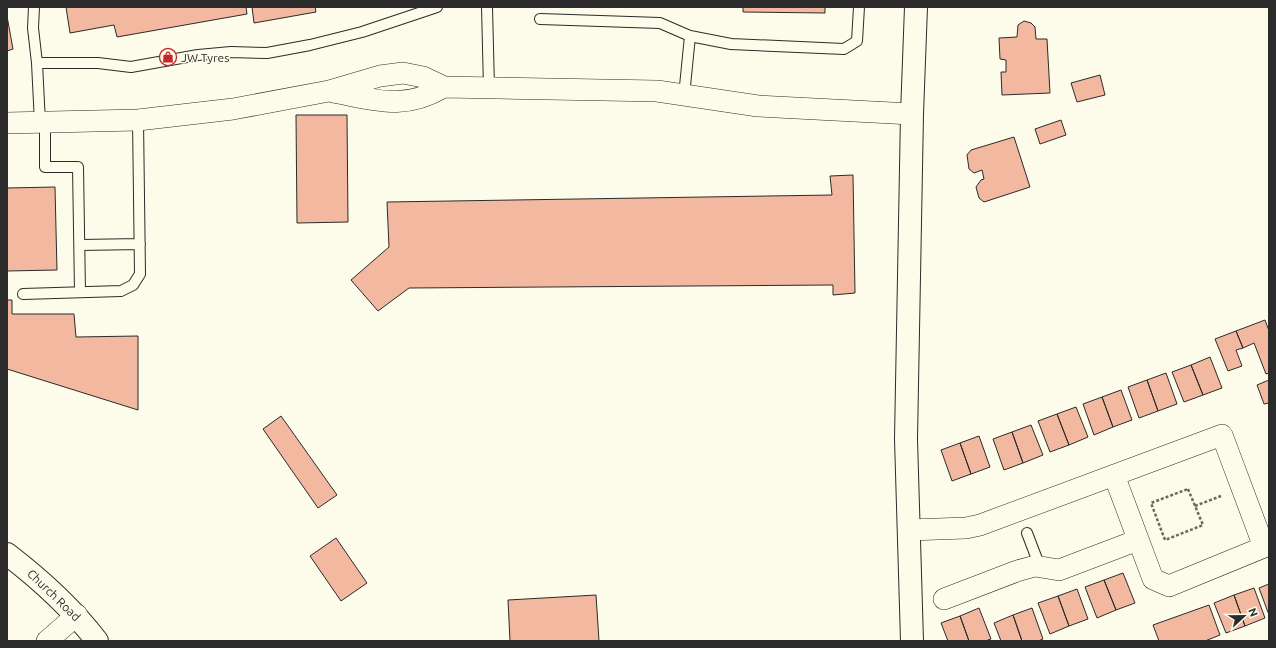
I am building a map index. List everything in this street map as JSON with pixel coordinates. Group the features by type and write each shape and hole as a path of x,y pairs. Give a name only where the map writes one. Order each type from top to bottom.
{"main road":[{"path":"912,641 906,439 912,114 916,7"},
{"name":"Church Road","path":"7,554 37,577 77,615 97,641"}],"street":[{"path":"7,123 138,120 233,110 329,91 380,76 403,73 423,77 444,87 656,91 758,106 912,114"},
{"path":"329,91 384,102 404,102 421,99 444,87"},
{"path":"909,530 966,528 980,525 1222,434 1242,488 1267,546 1169,586 1153,578 1114,475"},
{"path":"944,599 1016,571 1035,566 1059,570 1138,540"},
{"path":"47,641 77,615"}],"lane":[{"path":"34,7 33,28 45,167 78,167 80,292"},
{"path":"37,63 98,63 131,67 198,55 231,52 267,53 310,46 362,32 436,7"},
{"path":"487,7 489,88"},
{"path":"540,19 660,24 690,36 731,44 844,49 857,41 859,7"},
{"path":"684,96 690,36"},
{"path":"23,294 121,291 133,285 140,274 138,120"},
{"path":"80,245 140,244"},
{"path":"1027,533 1040,567"}],"path":[{"path":"1195,506 1242,488"},
{"path":"1188,489 1195,506 1203,525 1164,540 1151,503 1188,489"}],"building":[{"path":"66,7 246,7 247,14 117,37 114,25 70,33"},
{"path":"252,7 315,7 316,12 254,23"},
{"path":"743,7 825,7 825,13 743,12"},
{"path":"7,16 13,49 7,51"},
{"path":"1024,21 1031,23 1035,27 1036,39 1047,39 1050,93 1002,95 1001,72 1006,72 1006,60 1000,59 999,38 1017,37 1018,25"},
{"path":"1100,75 1105,95 1077,102 1071,83"},
{"path":"296,115 347,115 348,222 297,223"},
{"path":"1061,120 1066,135 1040,144 1035,129"},
{"path":"1014,137 1030,187 984,202 979,198 976,187 981,180 984,179 982,170 974,173 969,169 967,155 971,150"},
{"path":"853,175 855,293 833,295 833,285 409,288 378,311 351,280 389,247 387,202 832,195 830,176"},
{"path":"55,187 57,270 7,271 7,188"},
{"path":"7,300 12,300 12,314 74,314 76,337 138,336 138,410 7,369"},
{"path":"1265,320 1269,331 1269,373 1266,374 1254,343 1243,348 1236,331"},
{"path":"1236,331 1243,348 1236,350 1242,366 1228,371 1215,339"},
{"path":"1210,357 1222,388 1203,395 1191,365"},
{"path":"1191,365 1203,395 1184,402 1172,372"},
{"path":"1166,373 1177,404 1158,411 1147,380"},
{"path":"1147,380 1158,411 1139,418 1128,387"},
{"path":"1269,380 1269,403 1264,404 1257,385"},
{"path":"1121,390 1132,420 1113,427 1102,397"},
{"path":"1102,397 1113,427 1094,435 1083,404"},
{"path":"1076,407 1088,437 1069,445 1057,414"},
{"path":"1057,414 1069,445 1050,452 1038,421"},
{"path":"281,416 337,495 318,508 263,429"},
{"path":"1031,425 1043,455 1023,463 1012,432"},
{"path":"1012,432 1023,463 1004,470 993,439"},
{"path":"979,436 990,467 971,474 960,443"},
{"path":"960,443 971,474 952,481 941,450"},
{"path":"336,538 367,583 341,601 310,556"},
{"path":"1123,573 1135,603 1116,610 1104,580"},
{"path":"1104,580 1116,610 1097,618 1085,587"},
{"path":"1269,584 1269,615 1259,588"},
{"path":"1254,588 1265,618 1245,626 1234,595"},
{"path":"1077,589 1088,619 1069,626 1058,596"},
{"path":"596,595 599,641 510,641 508,600"},
{"path":"1234,595 1245,626 1226,633 1214,603"},
{"path":"1058,596 1069,626 1050,634 1038,603"},
{"path":"1209,605 1220,635 1205,641 1159,641 1153,625"},
{"path":"979,608 991,639 985,641 969,641 960,616"},
{"path":"1032,608 1043,639 1038,641 1022,641 1013,615"},
{"path":"1013,615 1022,641 1001,641 994,623"},
{"path":"960,616 969,641 948,641 941,623"}],"place":[{"name":"JW Tyres","path":"168,57"}]}
